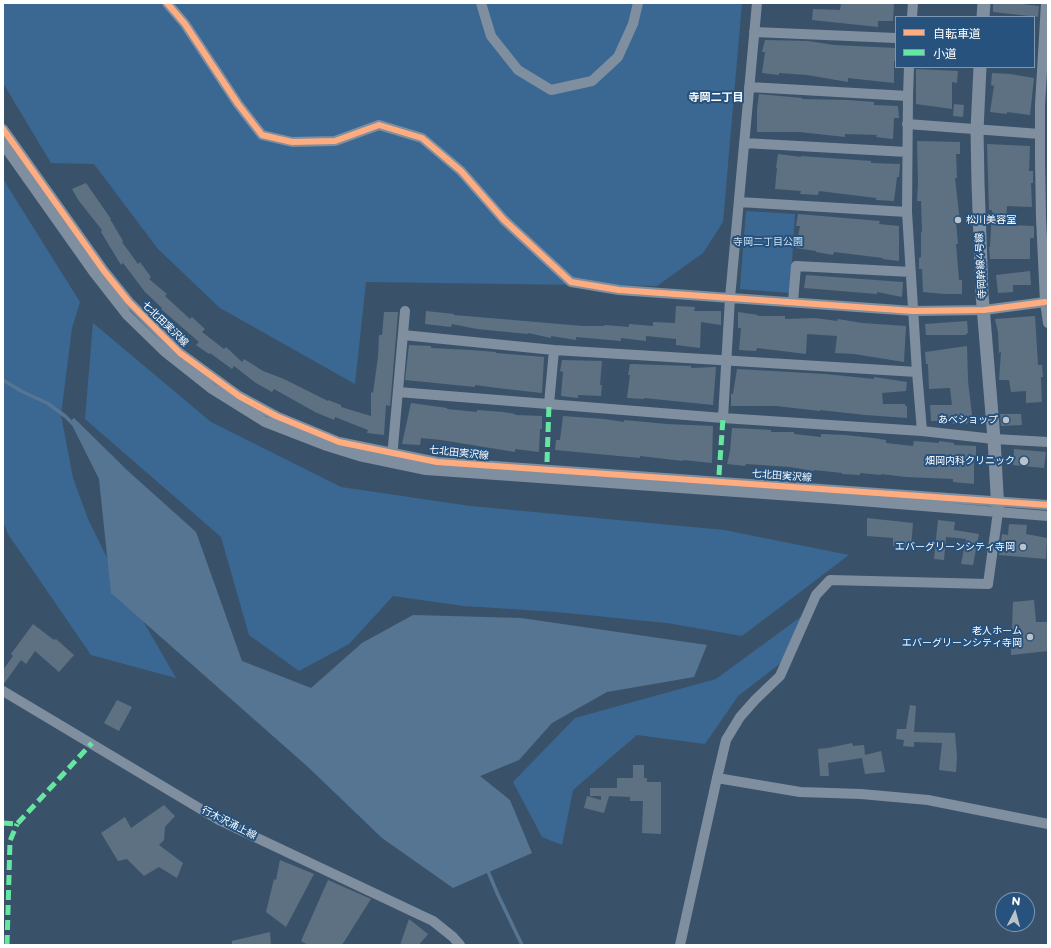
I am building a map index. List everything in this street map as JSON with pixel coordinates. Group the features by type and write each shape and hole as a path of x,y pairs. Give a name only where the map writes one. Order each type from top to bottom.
{"street":[{"path":"167,3 185,24 238,104 262,135 292,142 335,141 378,125 422,138 461,171 504,220 571,282 619,290 913,311 984,310 1045,302"},
{"path":"481,3 491,36 518,70 551,90 592,81 618,57 633,24 638,3"},
{"path":"723,418 730,298 757,3"},
{"path":"912,16 913,3"},
{"path":"983,16 984,3"},
{"path":"1046,3 1044,105 1040,134 1044,160 1046,271 1045,302 1048,323"},
{"path":"754,32 895,38"},
{"path":"909,68 907,124 907,212 922,431"},
{"name":"寺岡幹線4号線","path":"980,68 977,130 984,310 998,507"},
{"path":"749,87 908,96"},
{"path":"907,124 1040,134"},
{"name":"七北田実沢線","path":"3,129 104,271 129,302 180,353 239,396 276,416 339,442 437,462 998,507 1048,505"},
{"path":"3,144 95,274 127,315 164,351 212,389 265,422 327,446 359,456 426,470 835,499 998,507 1048,516"},
{"path":"744,144 907,152"},
{"path":"738,202 907,212"},
{"path":"793,302 796,266 911,272"},
{"path":"392,464 405,311"},
{"path":"403,335 554,350 917,372"},
{"path":"549,404 554,350"},
{"path":"398,392 723,418 922,431 994,439 1048,442"},
{"path":"680,945 726,740 740,717 780,676 816,594 830,580 988,584 998,507"},
{"name":"行木沢涌上線","path":"3,691 219,820 433,921 454,937 460,945"},
{"path":"717,778 800,792 861,794 928,800 1048,824"}],"green space":[{"path":"3,3 742,3 723,222 703,253 657,286 366,282 355,384 220,308 158,249 94,164 51,163 3,83"},
{"path":"3,179 80,302 72,328 61,415 73,478 88,519 110,564 176,678 91,655 8,534 3,521"},
{"name":"寺岡二丁目公園","path":"746,211 795,214 790,293 740,289"},
{"path":"93,323 211,422 341,487 470,506 724,530 849,555 742,636 667,623 557,612 464,606 393,596 349,644 299,671 249,635 221,537 85,419"},
{"path":"806,613 782,662 738,696 705,744 637,735 573,790 562,845 542,837 513,782 575,718 716,679"}],"shaded area":[{"path":"74,418 128,471 196,532 242,661 311,688 362,643 413,615 521,618 707,645 694,677 607,692 552,723 519,760 480,776 510,800 532,853 453,888 382,838 308,767 111,593 99,479 70,421"}],"building":[{"path":"841,3 894,3 893,21 878,21 878,27 812,20 813,9 840,10"},
{"path":"993,3 1014,3 1039,6 1038,17 993,12"},
{"path":"765,40 808,41 834,45 895,48 894,83 848,78 848,82 807,75 779,73 779,75 762,73 765,52 762,52"},
{"path":"916,69 958,71 957,83 952,82 952,109 916,104"},
{"path":"992,73 1034,78 1030,115 1007,112 1007,114 990,112 994,86 991,85"},
{"path":"759,94 802,99 874,102 874,105 898,106 899,118 894,118 893,139 876,137 877,135 845,134 845,137 799,132 757,132 757,109"},
{"path":"954,104 964,105 963,117 953,116"},
{"path":"917,141 960,142 960,154 956,154 957,178 955,178 960,222 956,222 958,244 956,244 959,280 962,280 962,294 923,292 922,269 919,269 922,232 921,201 917,201"},
{"path":"987,144 1030,146 1029,171 1033,171 1033,183 1031,183 1032,207 1007,206 1006,225 1034,226 1034,238 1030,238 1030,259 990,259 989,247 992,210 989,210"},
{"path":"778,154 801,157 871,161 871,163 900,164 894,201 876,200 876,198 819,191 818,195 800,194 801,191 775,189"},
{"path":"86,183 111,219 123,241 122,242 138,264 140,262 151,277 149,279 167,294 165,296 190,319 192,317 205,329 202,332 224,349 226,347 242,362 244,359 263,371 284,379 328,401 341,405 341,407 371,416 371,392 373,393 378,357 379,335 382,335 384,312 398,312 390,406 386,405 384,435 367,433 368,430 335,417 334,420 315,412 274,389 272,392 256,383 234,366 232,369 196,345 199,342 161,309 162,308 145,292 123,263 121,265 101,232 102,230 79,201 72,189"},
{"path":"798,214 880,221 879,224 899,226 899,261 834,252 833,255 796,248 800,226 796,226"},
{"path":"1030,271 1031,285 1013,285 1013,292 998,293 996,275"},
{"path":"806,275 903,282 902,297 877,292 877,294 804,288"},
{"path":"676,306 695,307 694,311 721,311 721,325 701,322 700,348 676,345 676,339 646,336 646,341 621,338 621,341 576,337 576,340 551,336 551,338 528,333 477,329 452,324 451,327 425,324 426,311 454,315 583,326 605,325 629,327 629,324 653,326 653,322 675,323"},
{"path":"738,312 758,315 757,316 785,316 785,319 815,318 837,321 838,319 862,323 906,326 904,362 854,354 835,353 837,336 807,334 806,354 757,348 756,351 739,350 741,328 738,328"},
{"path":"1035,316 1038,365 1042,365 1043,377 1041,377 1042,402 1026,403 1026,391 1011,392 1009,380 999,380 1001,352 999,353 998,332 995,319"},
{"path":"967,321 968,333 966,335 926,335 925,324"},
{"path":"409,345 544,357 542,393 475,385 475,387 405,380"},
{"path":"967,346 968,381 973,423 953,424 953,421 931,421 930,405 952,405 950,388 929,389 928,364 926,364 925,352"},
{"path":"562,360 602,361 600,385 602,385 601,396 578,395 578,398 561,396 563,372 560,371"},
{"path":"630,364 691,366 691,368 716,367 713,405 644,398 627,398"},
{"path":"737,369 825,374 874,379 874,377 907,382 906,391 882,393 883,404 905,404 905,406 907,406 907,418 776,406 731,406 731,394 733,394"},
{"path":"411,403 477,412 477,410 503,412 515,415 542,416 539,452 515,449 515,452 421,438 420,445 402,444"},
{"path":"1000,414 1021,414 1022,425 1001,426"},
{"path":"563,416 624,422 624,420 713,426 712,463 555,450 556,440 560,440"},
{"path":"732,428 771,430 771,432 794,432 794,434 821,437 821,434 845,435 886,440 886,443 913,446 914,441 939,443 939,441 954,443 954,445 976,446 976,461 974,461 974,484 953,482 953,479 860,473 860,475 842,474 790,467 727,464"},
{"path":"1014,449 1046,452 1044,468 1013,465"},
{"path":"867,518 913,523 911,548 893,546 893,538 867,536"},
{"path":"938,520 955,522 954,530 979,534 973,565 961,564 966,539 946,537 944,560 934,559"},
{"name":"エバーグリーンシティ寺岡","path":"1009,524 1027,525 1026,534 1047,538 1046,559 999,555 1002,534 1008,535"},
{"name":"老人ホーム エバーグリーンシティ寺岡","path":"1034,600 1036,622 1048,622 1048,651 1011,655 1013,602"},
{"path":"33,624 54,640 56,639 74,655 59,672 35,651 26,664 21,660 3,685 3,670 13,656 11,654"},
{"path":"117,700 132,707 119,731 104,723"},
{"path":"910,705 916,706 914,732 955,733 957,757 956,772 939,770 942,743 914,742 914,747 903,746 904,740 896,739 897,729 906,729"},
{"path":"852,743 853,746 864,745 865,755 881,751 885,772 865,774 862,758 828,763 829,776 820,776 818,749"},
{"path":"633,765 644,765 644,778 647,778 647,782 661,782 661,834 642,833 643,801 630,801 630,797 609,796 604,813 584,808 587,796 601,800 601,796 590,796 590,788 617,788 617,778 633,778"},
{"path":"164,805 175,816 165,827 164,840 159,845 183,863 177,878 159,867 144,876 127,859 118,861 101,833 125,817 131,828"},
{"path":"280,860 314,874 286,927 266,912 274,879 276,880"},
{"path":"328,880 371,899 342,945 308,945 301,941"},
{"path":"409,919 428,934 419,945 400,945"},
{"path":"270,932 271,945 232,945 232,941"}],"waterway":[{"path":"3,380 21,391 47,403 73,424"},
{"path":"487,869 522,945"}],"marked path":[{"path":"547,462 549,404"},
{"path":"719,475 723,418"},
{"path":"3,823 17,824 92,743"},
{"path":"7,945 10,841 17,824"}],"cycle path":[{"path":"167,3 185,24 238,104 262,135 292,142 335,141 379,125 422,138 461,171 504,220 571,282 619,290 913,311 984,310 1045,302"},
{"path":"3,129 104,271 129,302 180,353 239,396 276,416 339,442 437,462 1048,505"}],"place":[{"name":"松川美容室","path":"958,220"},
{"name":"あべショップ","path":"1006,420"},
{"name":"畑岡内科クリニック","path":"1024,461"},
{"name":"エバーグリーンシティ寺岡","path":"1023,547"},
{"name":"老人ホーム エバーグリーンシティ寺岡","path":"1030,637"}],"district":[{"name":"寺岡二丁目","path":"716,98"}]}
